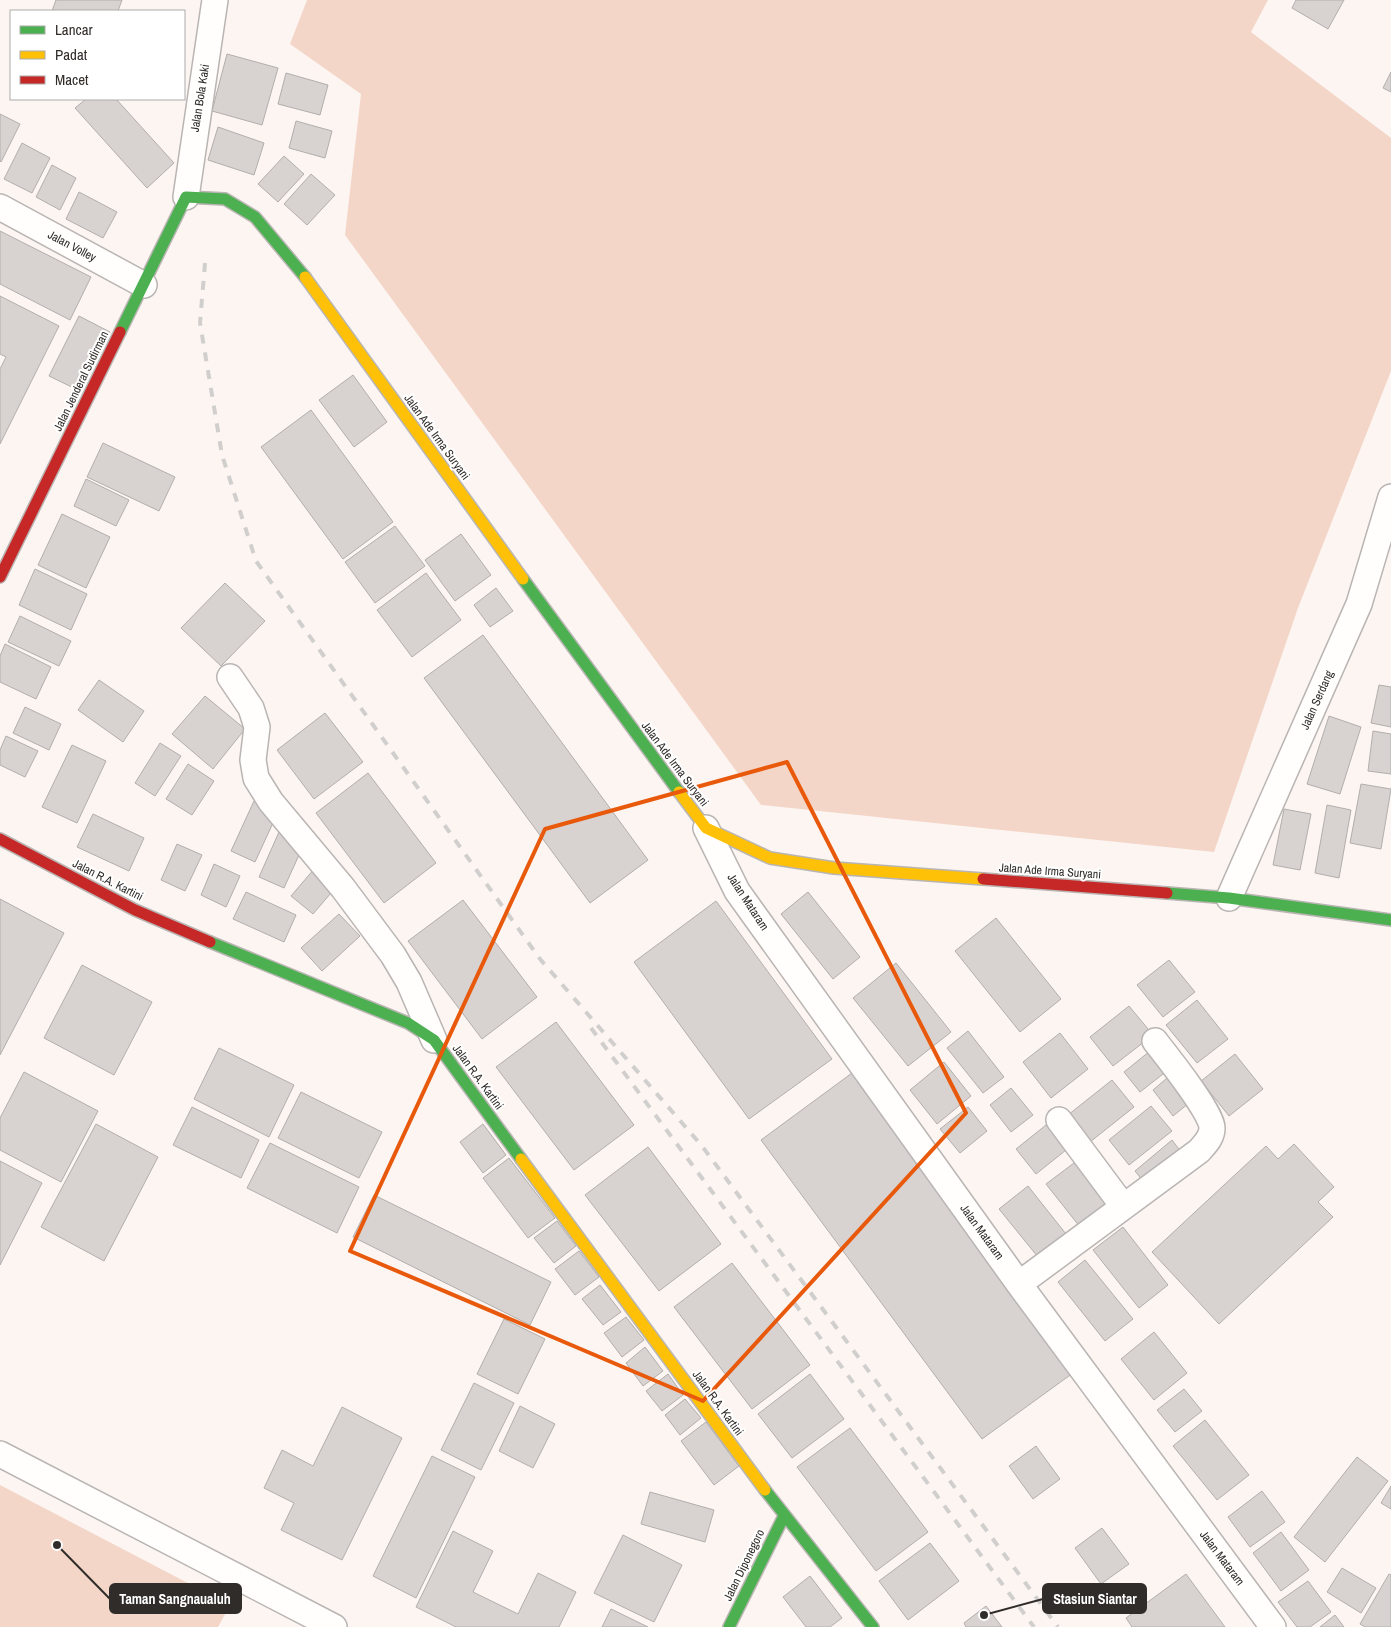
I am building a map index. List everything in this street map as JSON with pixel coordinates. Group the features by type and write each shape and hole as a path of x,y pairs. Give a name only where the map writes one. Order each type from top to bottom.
{"main road":[{"name":"Jalan Jenderal Sudirman","path":"0,577 186,197"},
{"name":"Jalan Ade Irma Suryani","path":"186,197 225,199 255,217 294,262 607,696 706,828 770,858 834,868 1229,898 1391,920"},
{"name":"Jalan R.A. Kartini","path":"0,839 135,910 308,984 408,1023 434,1040 784,1516 873,1627"},
{"name":"Jalan Diponegoro","path":"729,1627 784,1516"}],"street":[{"name":"Jalan Bola Kaki","path":"186,197 216,0"},
{"name":"Jalan Volley","path":"0,207 144,284"},
{"name":"Jalan Serdang","path":"1229,898 1359,604 1391,497"},
{"path":"230,678 251,708 257,726 253,760 256,778 271,802 343,888 392,955 409,982 434,1040"},
{"name":"Jalan Mataram","path":"706,828 737,891 1019,1284 1273,1627"},
{"path":"1019,1284 1122,1206 1199,1151 1211,1137 1212,1126 1203,1109 1155,1041"},
{"path":"1058,1120 1122,1206"},
{"path":"0,1454 334,1627"}],"highlighted area":[{"path":"787,762 966,1113 703,1401 350,1251 545,829"}],"shaded area":[{"path":"307,0 1268,0 1251,32 1391,138 1391,371 1298,608 1214,852 761,805 345,235 361,94 290,44"},
{"path":"0,1485 230,1605 218,1627 0,1627"}],"building":[{"path":"56,0 122,0 118,10 52,10"},
{"path":"1296,0 1344,0 1328,29 1292,8"},
{"path":"227,54 278,68 262,125 212,111"},
{"path":"1391,72 1391,92 1383,88"},
{"path":"286,73 328,85 320,115 278,104"},
{"path":"85,100 117,100 174,163 147,188 75,108"},
{"path":"0,114 20,124 1,162 0,161"},
{"path":"296,121 332,131 325,158 289,148"},
{"path":"218,127 264,143 254,175 208,160"},
{"path":"22,143 50,158 32,193 4,179"},
{"path":"284,156 304,174 278,202 258,184"},
{"path":"52,165 76,178 60,210 36,197"},
{"path":"311,174 335,195 307,225 284,204"},
{"path":"79,192 117,212 103,238 66,219"},
{"path":"0,231 91,277 70,320 0,284"},
{"path":"0,296 59,326 0,444 0,369 6,357 0,354"},
{"path":"79,316 110,332 80,391 49,376"},
{"path":"353,375 387,422 354,447 319,400"},
{"path":"311,410 393,522 343,559 261,447"},
{"path":"103,443 175,477 159,511 87,477"},
{"path":"86,479 129,500 116,526 74,506"},
{"path":"62,514 110,537 86,588 38,565"},
{"path":"395,526 425,566 375,603 345,562"},
{"path":"461,534 491,575 455,601 425,560"},
{"path":"35,569 87,594 71,630 19,605"},
{"path":"426,573 461,620 412,657 377,610"},
{"path":"225,583 265,621 221,666 181,628"},
{"path":"496,588 513,611 490,627 474,605"},
{"path":"20,616 71,641 59,666 8,642"},
{"path":"483,635 648,860 590,903 424,678"},
{"path":"5,644 51,667 36,699 0,682 0,656"},
{"path":"99,680 144,711 123,742 78,710"},
{"path":"1379,685 1391,687 1391,727 1371,723"},
{"path":"205,696 245,729 213,769 172,734"},
{"path":"25,707 61,724 49,750 13,733"},
{"path":"325,713 363,762 314,799 277,750"},
{"path":"1329,716 1361,727 1340,794 1307,784"},
{"path":"1373,731 1391,734 1391,774 1368,771"},
{"path":"6,736 38,751 25,777 0,765 0,750"},
{"path":"160,743 181,756 155,796 135,783"},
{"path":"72,745 106,761 77,823 42,807"},
{"path":"188,764 214,781 192,815 166,799"},
{"path":"368,773 436,863 384,903 316,813"},
{"path":"1361,784 1391,789 1381,849 1350,843"},
{"path":"254,801 278,812 255,862 231,851"},
{"path":"1327,805 1351,810 1339,878 1315,873"},
{"path":"1284,809 1311,814 1300,870 1273,865"},
{"path":"93,814 144,838 129,871 77,847"},
{"path":"279,832 304,844 284,888 259,877"},
{"path":"177,844 202,855 185,891 161,880"},
{"path":"214,864 240,876 226,907 201,895"},
{"path":"315,868 337,886 313,914 291,896"},
{"path":"246,892 296,915 284,942 233,919"},
{"path":"808,892 860,957 833,979 781,914"},
{"path":"0,899 64,933 0,1055"},
{"path":"463,900 537,997 482,1039 408,941"},
{"path":"716,901 832,1059 749,1119 634,962"},
{"path":"339,914 360,936 322,971 301,948"},
{"path":"996,918 1061,999 1020,1032 955,951"},
{"path":"1169,960 1195,992 1163,1017 1137,985"},
{"path":"896,963 951,1032 908,1066 853,998"},
{"path":"82,965 152,1002 114,1075 44,1038"},
{"path":"1197,1000 1228,1039 1197,1063 1166,1025"},
{"path":"1129,1006 1153,1035 1113,1066 1090,1037"},
{"path":"556,1022 634,1125 574,1170 496,1067"},
{"path":"968,1031 1004,1077 983,1093 947,1048"},
{"path":"1060,1033 1088,1069 1051,1098 1023,1062"},
{"path":"1155,1047 1172,1067 1140,1092 1124,1072"},
{"path":"219,1048 294,1085 269,1137 194,1099"},
{"path":"1235,1054 1263,1089 1229,1116 1201,1081"},
{"path":"944,1062 971,1096 937,1124 910,1090"},
{"path":"24,1072 98,1111 61,1182 0,1150 0,1118"},
{"path":"852,1073 1073,1373 982,1439 761,1140"},
{"path":"1173,1073 1194,1099 1173,1116 1153,1090"},
{"path":"1112,1080 1134,1107 1090,1142 1068,1115"},
{"path":"1011,1088 1033,1115 1011,1132 990,1105"},
{"path":"301,1092 382,1132 359,1178 278,1138"},
{"path":"1151,1106 1172,1131 1129,1165 1109,1140"},
{"path":"192,1107 259,1140 241,1178 173,1145"},
{"path":"968,1107 987,1131 960,1153 940,1129"},
{"path":"1051,1121 1071,1146 1036,1174 1016,1149"},
{"path":"96,1124 158,1157 104,1261 41,1227"},
{"path":"483,1124 506,1155 483,1173 460,1142"},
{"path":"1172,1140 1185,1157 1147,1186 1135,1171"},
{"path":"270,1143 359,1187 337,1233 247,1188"},
{"path":"1294,1144 1334,1187 1318,1202 1333,1217 1219,1324 1152,1252 1266,1146 1278,1159"},
{"path":"648,1147 721,1244 659,1291 585,1195"},
{"path":"509,1158 555,1218 528,1238 483,1178"},
{"path":"1078,1160 1108,1202 1080,1227 1046,1184"},
{"path":"0,1161 42,1183 0,1265"},
{"path":"1028,1186 1066,1234 1038,1257 999,1209"},
{"path":"374,1195 551,1282 530,1325 353,1237"},
{"path":"557,1221 576,1246 554,1263 534,1238"},
{"path":"1123,1227 1168,1285 1139,1308 1093,1250"},
{"path":"579,1251 599,1277 575,1295 555,1269"},
{"path":"1085,1260 1133,1319 1105,1341 1058,1282"},
{"path":"732,1263 810,1365 752,1409 674,1307"},
{"path":"600,1285 621,1312 603,1325 582,1299"},
{"path":"626,1317 644,1340 622,1357 604,1333"},
{"path":"504,1319 545,1339 518,1394 477,1374"},
{"path":"1154,1332 1187,1373 1154,1400 1121,1359"},
{"path":"645,1347 663,1371 643,1386 626,1363"},
{"path":"668,1374 683,1395 662,1411 646,1391"},
{"path":"810,1374 844,1419 792,1458 758,1414"},
{"path":"474,1383 514,1403 481,1470 441,1450"},
{"path":"1184,1389 1202,1411 1175,1432 1157,1410"},
{"path":"685,1399 701,1418 680,1435 665,1415"},
{"path":"520,1406 555,1424 533,1468 499,1451"},
{"path":"342,1407 402,1438 342,1560 281,1530 294,1503 264,1488 282,1450 313,1466"},
{"path":"1205,1420 1249,1475 1217,1500 1173,1446"},
{"path":"706,1422 739,1466 714,1485 681,1441"},
{"path":"850,1428 928,1532 876,1571 797,1467"},
{"path":"1036,1446 1060,1479 1033,1499 1009,1466"},
{"path":"432,1456 475,1477 416,1598 373,1576"},
{"path":"1357,1457 1388,1481 1325,1562 1294,1537"},
{"path":"1391,1486 1391,1509 1381,1503"},
{"path":"1262,1491 1285,1522 1250,1547 1228,1517"},
{"path":"650,1492 714,1510 705,1542 641,1524"},
{"path":"1102,1528 1129,1564 1101,1584 1075,1548"},
{"path":"453,1531 493,1551 473,1592 518,1614 538,1573 576,1592 559,1627 456,1627 416,1607"},
{"path":"1281,1532 1309,1570 1281,1591 1253,1553"},
{"path":"623,1535 682,1565 654,1622 594,1593"},
{"path":"930,1543 959,1581 908,1620 879,1581"},
{"path":"1342,1568 1376,1588 1361,1613 1327,1592"},
{"path":"1186,1574 1225,1627 1132,1627 1126,1618"},
{"path":"1389,1574 1391,1575 1391,1627 1365,1627 1360,1624"},
{"path":"810,1576 842,1618 830,1627 806,1627 783,1597"},
{"path":"1308,1581 1331,1612 1310,1627 1297,1627 1278,1602"},
{"path":"986,1606 1002,1627 966,1627 964,1623"},
{"path":"611,1609 648,1627 602,1627"},
{"path":"1335,1615 1344,1627 1320,1627"}],"railway":[{"path":"205,263 200,323 222,455 256,561 540,959 702,1146 1058,1627"},
{"path":"591,1028 1034,1627"}],"traffic: fast":[{"path":"120,332 186,197 225,199 255,217 305,277"},
{"path":"523,579 679,792"},
{"path":"1167,893 1229,898 1391,920"},
{"path":"210,942 408,1023 434,1040 521,1159"},
{"path":"765,1490 873,1627"},
{"path":"729,1627 784,1516"}],"traffic: slow":[{"path":"305,277 523,579"},
{"path":"679,792 706,828 770,858 834,868 983,879"},
{"path":"521,1159 765,1490"}],"traffic: jam":[{"path":"0,577 120,332"},
{"path":"0,839 135,910 210,942"},
{"path":"983,879 1167,893"}],"place":[{"name":"Taman Sangnaualuh","path":"57,1545"},
{"name":"Stasiun Siantar","path":"984,1615"}]}
